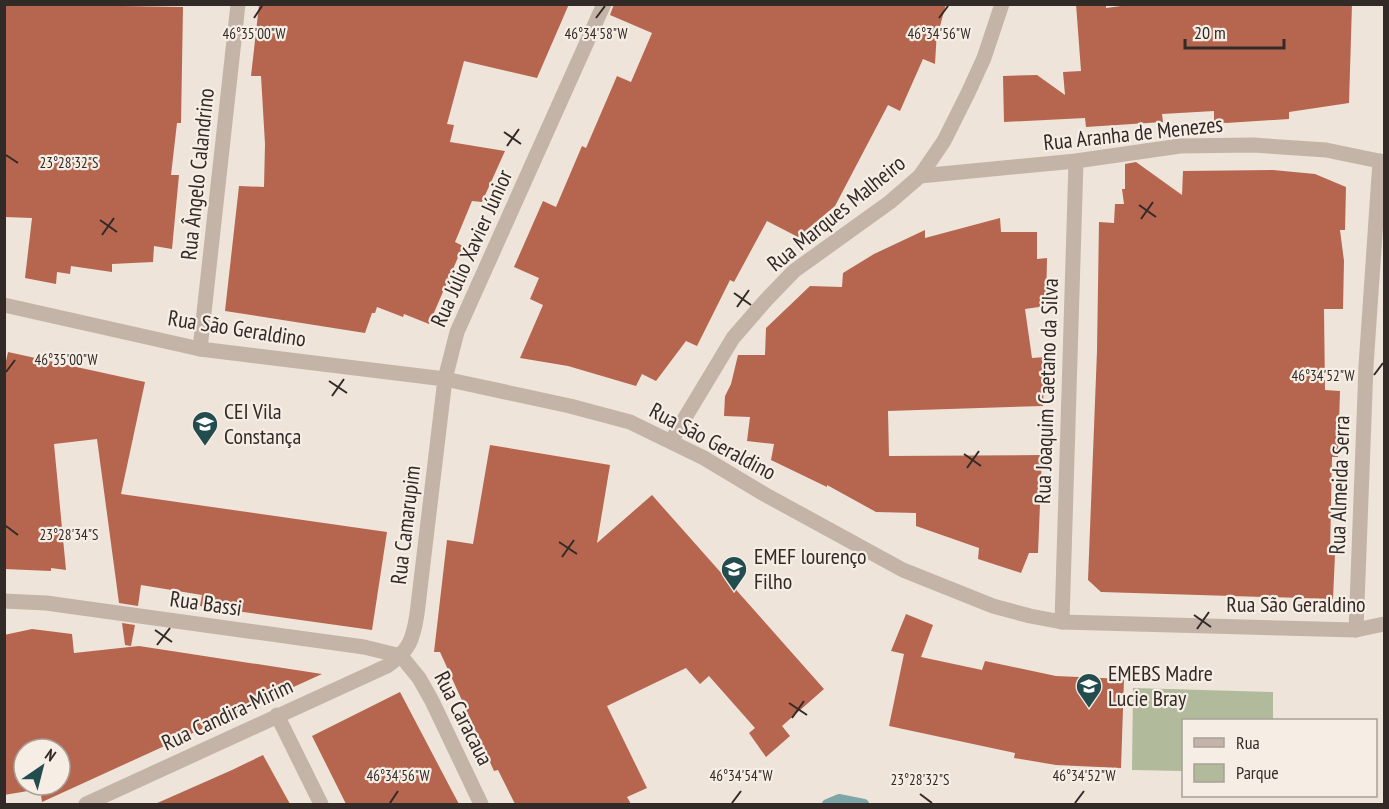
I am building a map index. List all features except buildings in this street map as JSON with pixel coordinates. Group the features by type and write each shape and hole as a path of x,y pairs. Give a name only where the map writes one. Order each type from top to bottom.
{"street":[{"name":"Rua Ângelo Calandrino","path":"200,349 238,4"},
{"name":"Rua Júlio Xavier Júnior","path":"445,379 457,332 604,4"},
{"name":"Rua Marques Malheiro","path":"671,441 733,338 766,300 794,271 891,202 920,176 944,141 972,84 984,58 1002,4"},
{"name":"Rua Aranha de Menezes","path":"920,176 1076,161 1180,146 1253,145 1326,150 1382,162"},
{"name":"Rua Joaquim Caetano da Silva","path":"1062,622 1076,161"},
{"name":"Rua Almeida Serra","path":"1356,630 1366,366 1382,162"},
{"name":"Rua São Geraldino","path":"4,305 200,349 445,379 570,406 630,422 704,458 764,494 903,570 993,606 1030,616 1062,622 1356,630 1384,624"},
{"name":"Rua Camarupim","path":"387,666 401,656 414,634 445,379"},
{"name":"Rua Bassi","path":"4,601 46,603 341,644 401,656"},
{"name":"Rua Caracaua","path":"401,656 415,672 428,693 481,804"},
{"name":"Rua Candira-Mirim","path":"86,804 387,666"},
{"path":"277,715 321,804"}],"green space":[{"path":"1133,688 1273,692 1273,719 1182,719 1182,771 1132,770"}],"waterway":[{"path":"827,804 839,799 864,804"}],"place":[{"name":"CEI Vila Constança","path":"205,447"},
{"name":"EMEF lourenço Filho","path":"734,592"},
{"name":"EMEBS Madre Lucie Bray","path":"1089,709"}]}
